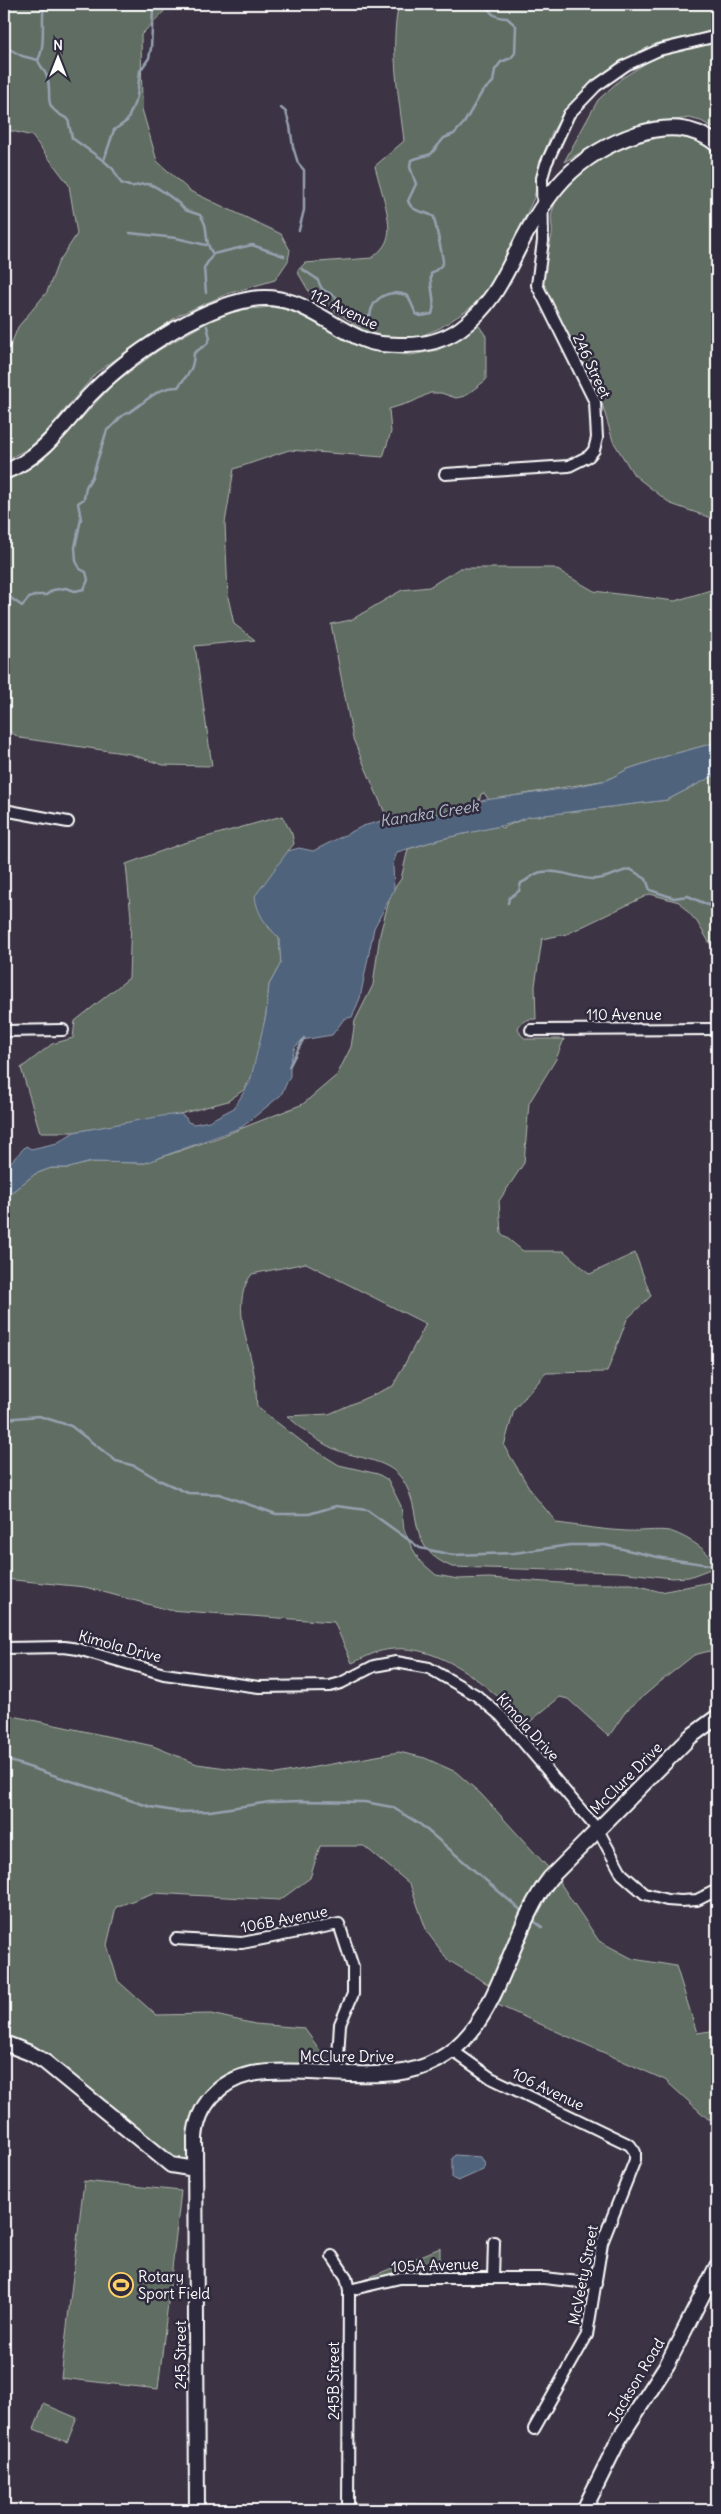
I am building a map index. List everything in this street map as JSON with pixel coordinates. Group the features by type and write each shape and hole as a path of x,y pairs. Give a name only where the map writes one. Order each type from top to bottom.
{"street":[{"path":"542,206 542,178 557,138 569,114 596,86 626,65 659,50 717,36"},
{"name":"112 Avenue","path":"4,472 18,466 42,450 90,396 120,368 171,333 229,304 263,298 290,301 314,312 361,339 376,343 416,345 443,339 467,323 495,295 542,206 568,172 603,147 653,130 676,127 698,132 717,144"},
{"name":"246 Street","path":"445,474 569,466 589,456 594,450 597,438 595,402 537,285 543,241 542,206"},
{"path":"4,810 68,822"},
{"name":"110 Avenue","path":"531,1030 717,1029"},
{"path":"4,1030 63,1030"},
{"name":"Kimola Drive","path":"4,1648 71,1648 164,1674 266,1687 330,1686 382,1664 404,1662 421,1665 451,1679 489,1704 598,1830 622,1874 645,1894 667,1900 681,1901 697,1900 717,1890"},
{"name":"McClure Drive","path":"195,2169 198,2118 208,2100 226,2084 243,2076 259,2073 337,2074 404,2071 426,2065 453,2051 483,2017 543,1888 554,1874 690,1737 717,1717"},
{"name":"106B Avenue","path":"176,1939 242,1944 339,1924 353,1967 353,1994 340,2024 337,2074"},
{"path":"4,2043 30,2053 45,2062 171,2165 195,2169"},
{"name":"106 Avenue","path":"453,2051 492,2078 633,2148"},
{"name":"McVeety Street","path":"534,2429 546,2405 582,2346 590,2322 602,2243 635,2160 633,2148"},
{"name":"245 Street","path":"195,2169 197,2510"},
{"name":"105A Avenue","path":"493,2278 494,2242"},
{"name":"245B Street","path":"332,2256 346,2278 349,2290 348,2510"},
{"name":"Jackson Road","path":"584,2510 619,2440 668,2363 716,2269"},
{"name":"105A Avenue","path":"349,2290 400,2278 544,2278 596,2284"}],"green space":[{"path":"4,4 175,4 169,6 141,35 142,109 157,161 190,191 281,234 290,250 288,261 275,280 227,294 179,315 96,373 45,433 29,448 4,461 4,362 18,327 47,292 58,263 77,234 69,185 32,136 4,129"},
{"path":"399,4 717,4 717,28 701,34 658,43 618,62 581,92 566,110 552,132 542,158 534,198 493,284 469,309 440,328 421,336 406,338 387,337 363,330 311,295 297,271 305,263 372,258 386,243 389,229 388,220 375,166 404,141 395,55 396,21"},
{"path":"717,43 717,130 701,121 689,118 643,125 610,136 564,162 598,100 622,78 659,55"},
{"path":"673,135 698,138 717,152 717,520 671,504 634,475 613,441 600,397 544,291 543,283 543,269 552,235 552,212 559,194 570,180 584,167 618,149"},
{"path":"272,307 298,312 367,350 385,353 411,355 438,350 477,323 486,336 486,380 465,396 456,398 441,393 430,393 412,402 389,409 391,432 383,457 289,450 234,469 225,523 228,597 234,624 255,640 195,646 212,766 163,765 130,754 20,738 4,728 4,481 25,470 50,453 113,384 159,350 213,319 239,310"},
{"path":"460,568 554,568 594,591 675,601 717,588 717,739 714,743 628,769 607,780 489,800 484,793 481,794 479,802 426,817 409,815 387,818 353,739 331,624 351,620 402,590 429,587"},
{"path":"717,774 717,955 697,922 679,902 650,894 567,934 542,939 535,986 536,1019 526,1020 518,1028 521,1035 526,1039 564,1039 556,1059 529,1103 524,1163 499,1201 501,1233 523,1251 564,1251 590,1274 635,1253 651,1296 627,1319 607,1372 546,1373 514,1410 504,1446 533,1494 557,1523 600,1529 669,1531 698,1545 710,1557 713,1568 689,1577 672,1578 619,1572 452,1567 437,1559 427,1549 421,1539 409,1491 396,1472 378,1462 330,1447 313,1437 287,1416 329,1414 393,1386 426,1324 306,1263 252,1274 242,1296 242,1320 254,1373 257,1407 305,1444 339,1465 378,1474 388,1480 401,1506 404,1529 411,1546 420,1561 436,1575 458,1579 489,1578 574,1584 632,1584 661,1592 710,1582 717,1578 717,1649 694,1655 660,1682 626,1711 609,1736 568,1699 560,1697 527,1724 496,1695 460,1668 420,1651 399,1649 377,1652 352,1663 334,1622 169,1610 85,1587 4,1579 4,1198 35,1174 51,1168 69,1168 91,1162 145,1163 217,1138 303,1104 337,1075 351,1047 355,1021 373,985 380,934 391,893 401,879 408,849 441,839 499,826 502,828 528,817 667,800"},
{"path":"282,816 292,834 294,844 288,851 268,927 279,937 281,963 269,985 266,1015 255,1066 245,1089 228,1101 180,1114 74,1132 40,1132 21,1068 52,1044 73,1038 75,1021 129,978 131,917 126,864 181,844"},
{"path":"4,1714 153,1746 197,1764 234,1769 276,1774 399,1752 425,1758 456,1772 481,1794 554,1874 599,1941 633,1959 676,1966 697,2033 717,2030 717,2119 708,2119 665,2080 491,2002 496,1989 448,1960 427,1932 410,1884 364,1846 320,1846 310,1878 280,1900 153,1893 116,1907 107,1945 118,1981 156,2015 211,2014 255,2024 304,2028 337,2074 264,2073 208,2100 195,2169 175,2167 59,2072 4,2043"},
{"name":"Rotary Sport Field","path":"84,2181 181,2191 158,2389 61,2378"},
{"path":"440,2248 440,2267 399,2273 356,2283"},
{"path":"44,2404 77,2418 67,2442 34,2429"},
{"path":"351,2503 455,2504 454,2510 348,2510"}],"water":[{"path":"717,739 717,774 667,800 528,817 509,824 441,839 397,852 393,864 394,890 374,928 360,998 352,1017 344,1019 332,1035 302,1040 295,1047 290,1063 290,1076 281,1095 242,1127 145,1163 91,1162 69,1168 51,1168 35,1174 4,1198 4,1169 26,1146 31,1149 57,1143 74,1132 162,1116 180,1114 188,1122 194,1124 209,1121 234,1108 250,1082 266,1015 269,985 281,963 279,938 263,919 255,896 288,851 299,848 313,851 363,826 396,817 426,817 485,800 569,788 607,780 628,769 714,743"},
{"path":"455,2155 481,2157 485,2164 483,2170 458,2181 452,2178 452,2159"}],"waterway":[{"path":"44,4 43,41 38,60 49,84 50,105 59,114 68,119 72,138 113,169 121,183 130,186 148,184 156,187 179,203 185,210 200,215 205,225 208,244 213,254"},
{"path":"302,269 317,279 322,289 335,296 340,306 360,318 370,316 371,309 378,299 395,293 408,296 416,314 421,316 432,314 434,304 431,274 443,263 443,260 434,217 416,210 408,201 416,184 410,167 411,160 431,154 444,138 454,134 464,123 482,92 493,82 495,70 501,62 511,58 515,53 516,26 507,18 494,15 486,4"},
{"path":"104,160 114,130 127,121 137,97 140,71 149,58 151,48 153,10"},
{"path":"4,46 22,56 38,60"},
{"path":"281,108 286,112 293,147 298,163 304,170 304,210 299,230"},
{"path":"130,233 176,238 206,245"},
{"path":"206,293 204,268 213,254 252,245 284,256"},
{"path":"4,598 8,596 22,606 29,598 37,595 46,595 53,590 66,588 75,591 84,589 88,580 86,572 80,569 76,561 75,547 81,519 78,503 84,499 86,487 92,477 107,430 122,416 153,395 164,389 178,387 191,368 194,353 207,344 210,338 207,326"},
{"path":"508,903 509,898 519,891 521,883 539,873 549,871 596,879 630,869 646,879 650,890 674,898 688,896 717,909"},
{"name":"Kanaka Creek","path":"289,1067 304,1038"},
{"path":"4,1419 39,1416 71,1426 116,1461 135,1466 159,1480 188,1493 219,1494 276,1514 309,1514 336,1506 367,1510 420,1548 453,1555 514,1553 570,1545 605,1545 662,1558 717,1566"},
{"path":"4,1759 151,1807 180,1812 210,1811 270,1802 301,1801 365,1802 392,1807 421,1825 523,1912"},
{"path":"531,1919 542,1927"}],"place":[{"name":"Rotary Sport Field","path":"121,2285"}]}
